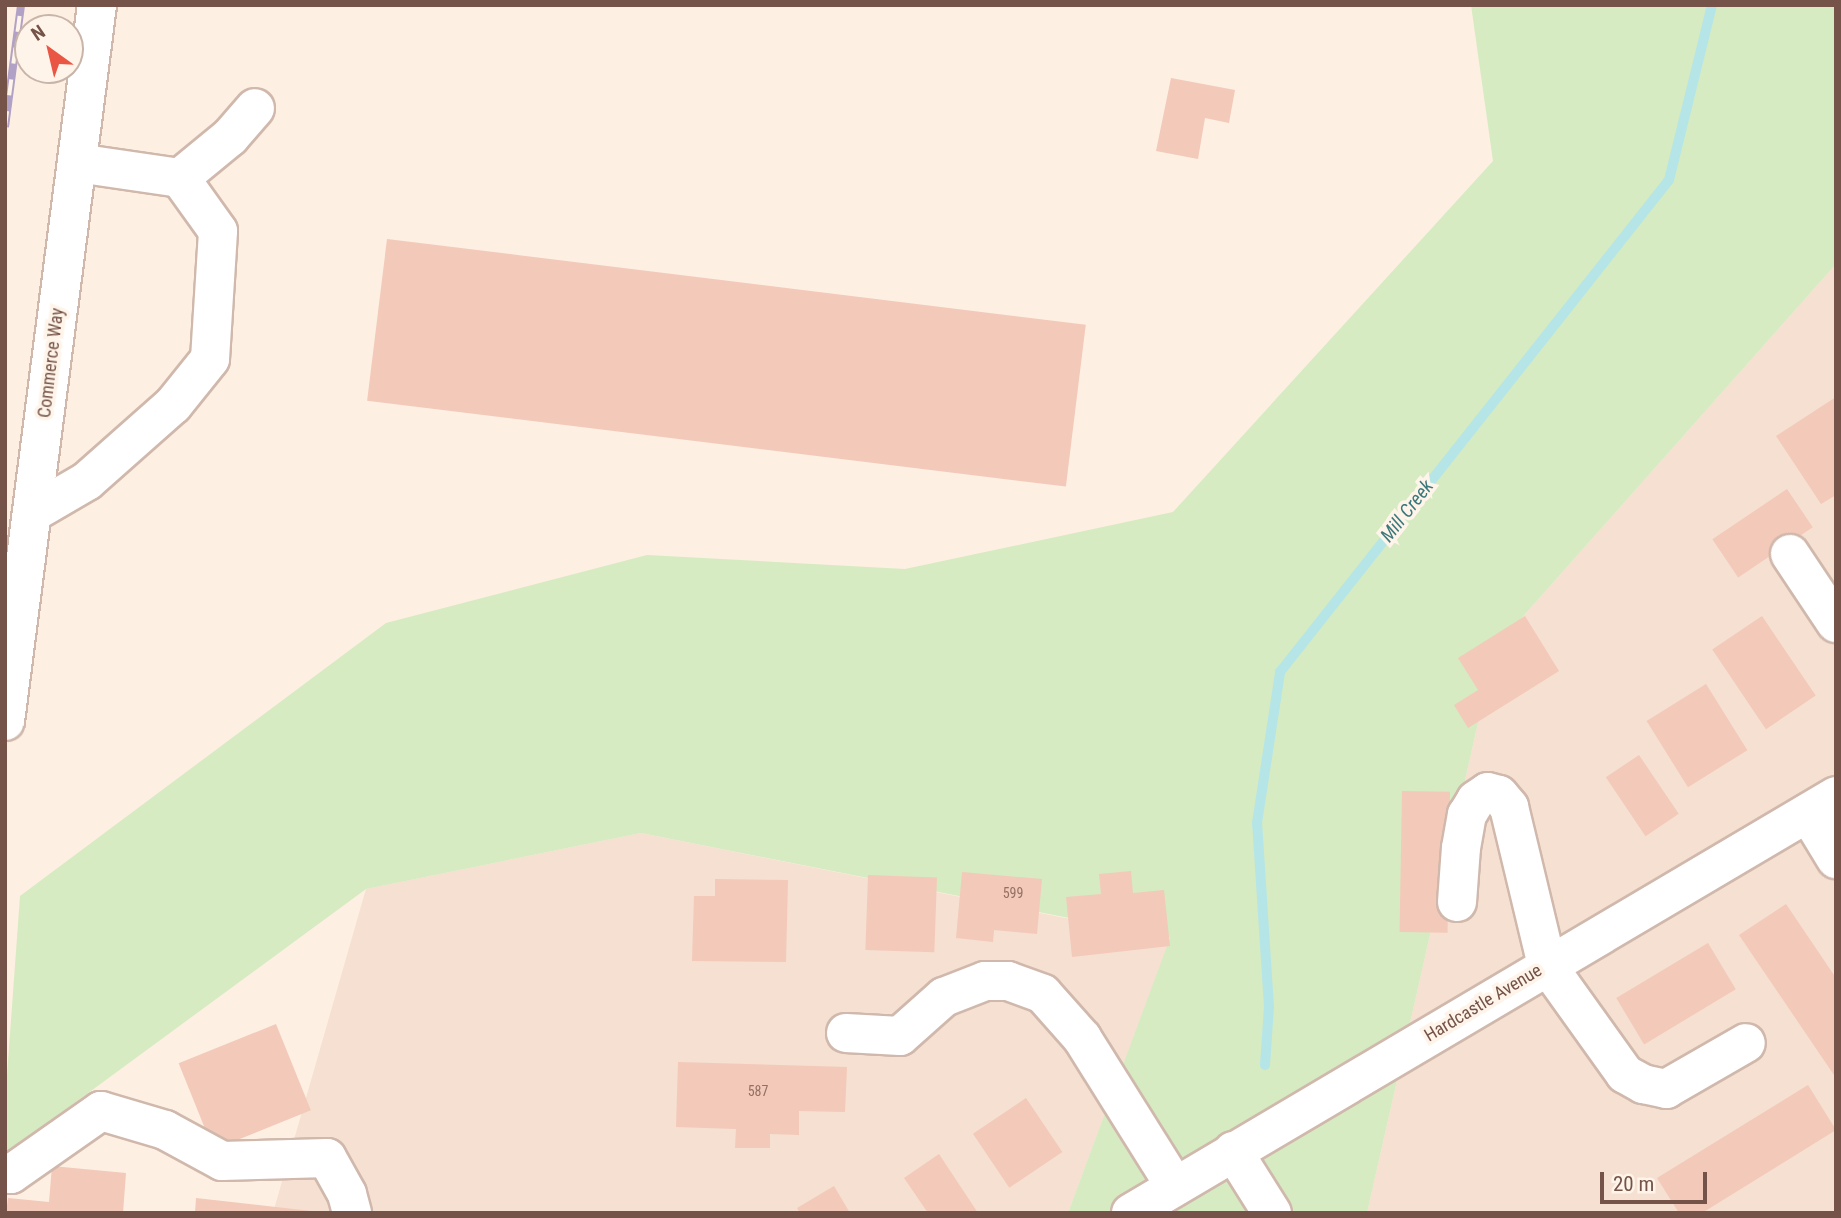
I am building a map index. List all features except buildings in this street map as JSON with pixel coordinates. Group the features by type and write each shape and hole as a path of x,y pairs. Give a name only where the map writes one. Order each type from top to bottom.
{"street":[{"name":"Commerce Way","path":"5,721 97,5"},
{"path":"180,178 230,137 255,108"},
{"path":"32,513 87,481 173,405 210,359 218,232 180,178 77,163"},
{"path":"1790,554 1836,623"},
{"path":"1457,902 1461,848 1467,815 1476,800 1488,792 1499,795 1509,807 1547,965 1625,1074 1643,1084 1666,1089 1746,1043"},
{"path":"1822,805 1836,859"},
{"name":"Hardcastle Avenue","path":"1131,1213 1822,805"},
{"path":"846,1032 900,1036 944,997 985,981 1008,981 1043,994 1082,1038 1175,1186"},
{"path":"5,1173 11,1174 101,1111 164,1130 222,1161 327,1158 347,1194 352,1213"},
{"path":"1233,1151 1272,1213"}],"shaded area":[{"path":"1836,264 1836,1213 1367,1213 1495,648"},
{"path":"641,833 1170,939 1068,1213 273,1213 366,889"}],"green space":[{"path":"1471,5 1836,5 1836,264 1495,648 1367,1213 1068,1213 1170,938 641,833 366,889 5,1154 5,1103 20,896 386,623 647,555 905,569 1173,512 1493,161"}],"waterway":[{"name":"Mill Creek","path":"1265,1065 1269,1007 1257,823 1280,672 1669,180 1712,5"}],"railway":[{"path":"5,127 21,5"}]}
